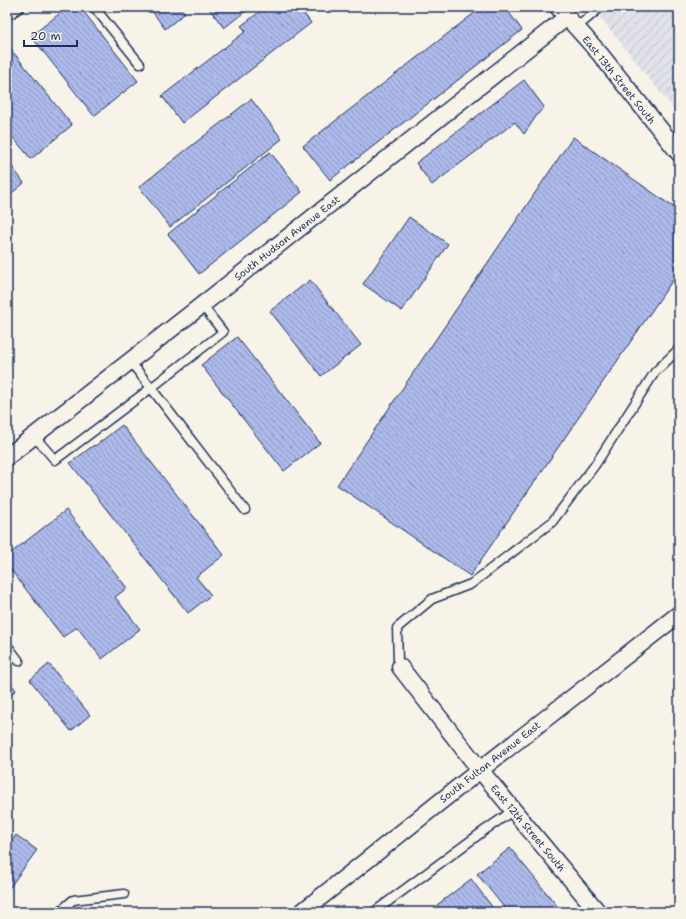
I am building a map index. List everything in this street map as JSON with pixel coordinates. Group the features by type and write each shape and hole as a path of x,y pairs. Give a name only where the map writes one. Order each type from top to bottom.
{"street":[{"name":"East 13th Street South","path":"567,17 600,54 679,153"},
{"name":"South Hudson Avenue East","path":"7,457 567,17"},
{"name":"South Fulton Avenue East","path":"302,912 679,614"},
{"name":"East 12th Street South","path":"400,667 480,770 598,912"}],"lane":[{"path":"7,14 12,13 20,7"},
{"path":"94,7 140,64"},
{"path":"567,17 601,7"},
{"path":"34,436 55,460 223,332 202,305"},
{"path":"400,667 398,661 397,628 432,599 471,584 552,522 595,465 655,372 679,349"},
{"path":"130,361 245,510"},
{"path":"7,645 19,661"},
{"path":"374,912 514,810"},
{"path":"59,912 73,900 124,894"}],"shaded area":[{"path":"592,7 679,7 679,116"}],"building":[{"path":"68,7 80,7 138,81 94,116 31,36"},
{"path":"149,7 180,7 185,13 165,29"},
{"path":"208,7 251,7 224,28"},
{"path":"266,7 299,7 311,23 182,123 162,96 246,31 241,26"},
{"path":"482,7 505,7 522,30 330,180 303,146"},
{"path":"9,47 72,125 31,159 11,135 7,138 7,49"},
{"path":"524,80 544,107 524,134 515,122 432,185 416,163"},
{"path":"251,99 282,139 170,227 139,187"},
{"path":"573,137 679,211 679,271 470,576 337,485"},
{"path":"270,152 302,192 199,274 168,234"},
{"path":"11,165 24,183 7,197 7,168"},
{"path":"409,217 448,244 402,311 363,284"},
{"path":"310,280 361,345 321,376 270,311"},
{"path":"237,337 320,443 284,471 201,365"},
{"path":"122,425 224,555 196,577 211,595 188,613 70,463"},
{"path":"66,510 127,588 115,597 140,629 102,659 77,627 63,637 7,565 7,556"},
{"path":"49,664 90,715 71,731 30,680"},
{"path":"7,679 16,690 7,698"},
{"path":"16,835 37,850 7,891 7,848"},
{"path":"510,848 562,912 508,912 477,874"},
{"path":"471,879 496,912 443,912 437,905"}]}
